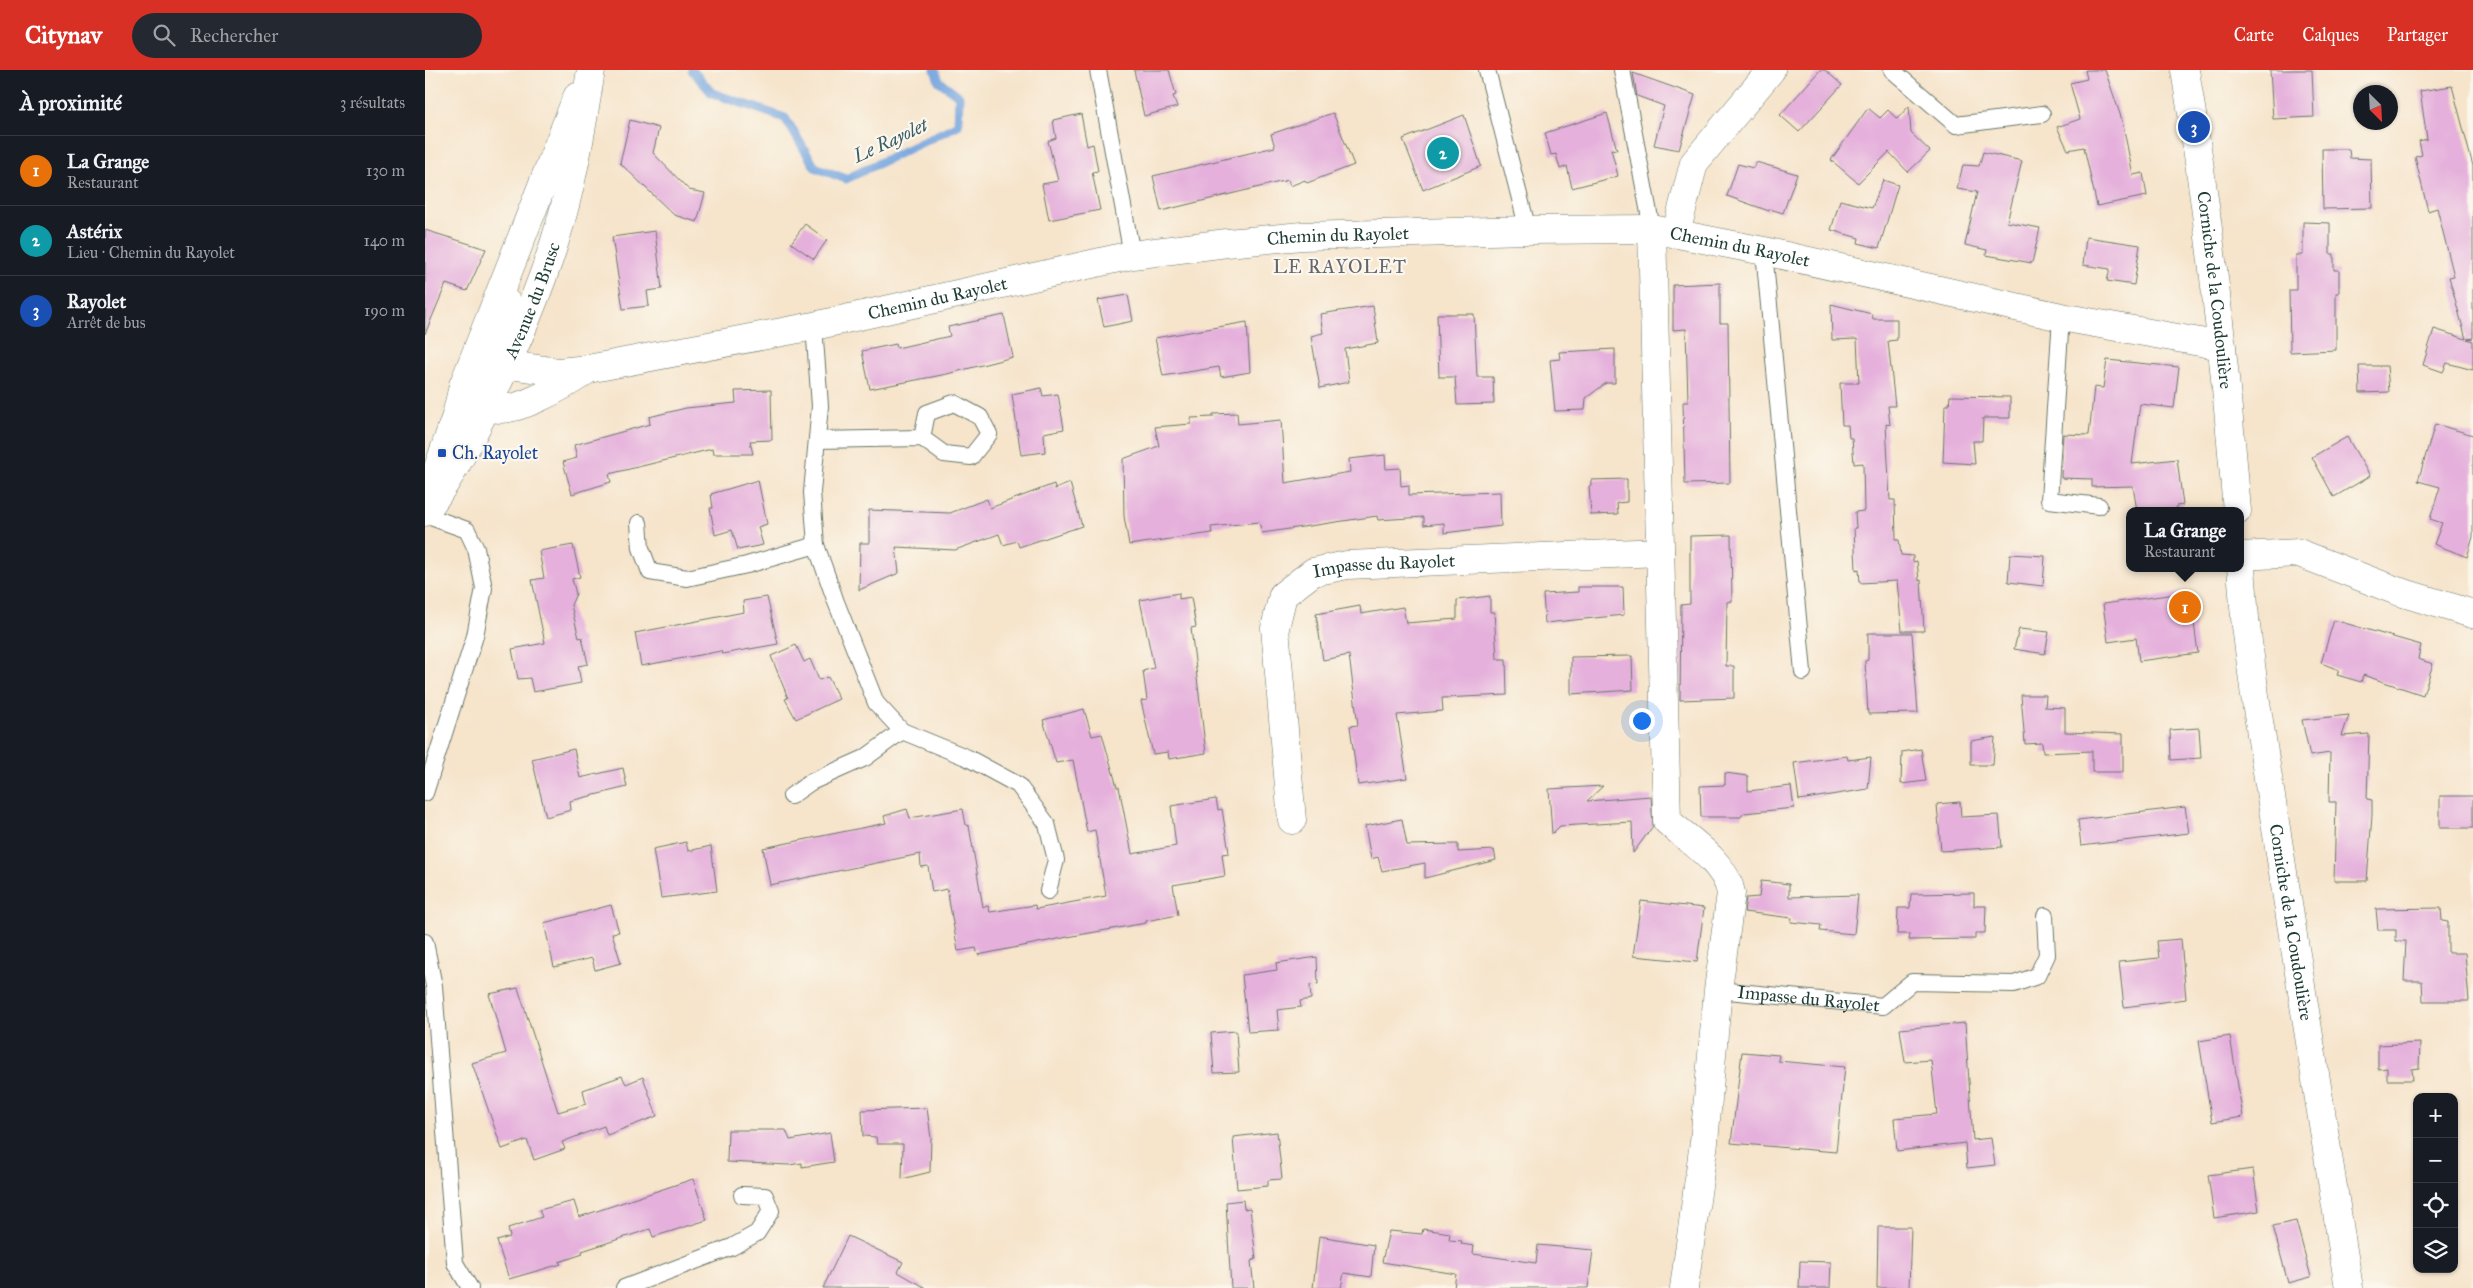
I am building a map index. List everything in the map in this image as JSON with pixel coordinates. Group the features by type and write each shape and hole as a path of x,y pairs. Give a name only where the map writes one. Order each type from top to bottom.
{"street":[{"name":"Avenue du Brusc","path":"425,512 456,416 463,386 529,219 562,129 590,70"},
{"name":"Avenue du Brusc","path":"425,512 449,480 487,406 498,363 538,291 555,242 582,128 590,70"},
{"name":"Impasse du Rayolet","path":"1685,1288 1704,1142 1718,990 1731,894 1729,880 1714,863 1667,821 1660,552 1664,231 1694,163 1771,70"},
{"name":"Corniche de la Coudoulière","path":"2185,70 2208,215 2223,346 2237,507"},
{"path":"463,386 498,363 529,219"},
{"name":"Chemin du Rayolet","path":"498,363 559,372 588,369 814,326 1132,256 1227,243 1302,236 1528,230 1664,231 1764,251 2061,317 2223,346"},
{"path":"487,406 499,410 521,404 557,390 588,369"},
{"name":"Impasse du Rayolet","path":"1292,820 1275,628 1283,595 1313,572 1347,564 1660,552"},
{"path":"2244,555 2299,553 2397,591 2473,614"},
{"name":"Corniche de la Coudoulière","path":"2241,572 2255,696 2349,1288"}],"lane":[{"path":"1097,70 1132,256"},
{"path":"1487,70 1528,230"},
{"path":"1622,70 1664,231"},
{"path":"1892,70 1956,125 2042,114"},
{"path":"1764,251 1803,672"},
{"path":"2061,317 2049,500 2099,506"},
{"path":"814,326 820,406 812,492 816,545 836,602 876,703 902,731 968,758 1018,785 1047,824 1056,860 1048,891"},
{"path":"817,440 922,438"},
{"path":"425,512 467,530 476,549 484,588 475,636 425,792"},
{"path":"639,523 641,548 650,572 687,578 747,565 816,545"},
{"path":"791,796 811,782 865,758 902,731"},
{"name":"Impasse du Rayolet","path":"1718,990 1883,1006 1912,982 2014,984 2037,976 2047,955 2045,916"},
{"path":"425,942 434,986 455,1262 470,1288"},
{"path":"624,1288 731,1247 757,1234 771,1211 765,1196 742,1195"}],"building":[{"path":"1134,70 1169,70 1176,95 1173,96 1177,107 1144,116"},
{"path":"1820,70 1825,70 1842,85 1799,132 1780,115"},
{"path":"2085,70 2105,70 2122,120 2133,175 2143,173 2147,196 2097,206 2084,147 2068,150 2057,127 2080,119 2070,83 2087,79"},
{"path":"2270,70 2312,70 2314,117 2273,119"},
{"path":"1633,73 1695,95 1679,150 1654,145 1664,106 1637,96"},
{"path":"2452,86 2473,166 2473,338 2467,339 2473,341 2473,370 2447,363 2443,372 2423,365 2434,329 2466,339 2449,277 2454,276 2437,208 2428,211 2415,157 2422,155 2419,141 2427,139 2420,91"},
{"path":"1909,106 1911,133 1930,151 1908,172 1889,152 1858,183 1831,160 1868,108 1880,118 1888,110 1897,119"},
{"path":"1333,113 1354,165 1307,183 1305,180 1290,186 1288,180 1161,211 1153,176 1275,147 1271,134"},
{"path":"1607,113 1617,150 1611,149 1618,176 1572,188 1567,166 1560,169 1556,154 1551,155 1545,133"},
{"path":"1081,114 1087,146 1093,144 1098,171 1092,172 1100,210 1049,220 1042,184 1058,181 1048,141 1056,138 1053,120"},
{"path":"1464,115 1481,166 1423,190 1403,139"},
{"path":"630,120 659,128 653,153 689,190 705,193 697,222 674,215 620,163"},
{"path":"2322,149 2349,149 2350,158 2371,159 2372,208 2323,209"},
{"path":"1983,152 2022,161 2007,222 2040,228 2032,263 1986,255 1987,250 1965,245 1977,192 1957,189 1963,165 1979,166"},
{"path":"1756,162 1797,174 1783,213 1770,209 1769,211 1727,196 1738,164 1753,168"},
{"path":"1883,180 1898,185 1879,248 1858,243 1859,238 1831,230 1840,200 1872,208"},
{"path":"2303,222 2330,223 2330,254 2334,254 2334,270 2339,270 2339,293 2336,293 2336,350 2290,352 2289,290 2296,290 2296,255 2303,255"},
{"path":"805,224 827,240 814,259 791,243"},
{"path":"425,230 486,249 467,291 446,284 425,334"},
{"path":"655,231 662,289 647,291 649,306 623,309 612,237"},
{"path":"2086,237 2140,245 2134,285 2107,281 2110,269 2083,265"},
{"path":"1720,283 1720,323 1728,323 1730,483 1685,484 1683,402 1688,402 1686,329 1673,330 1673,285"},
{"path":"1128,295 1133,321 1104,327 1098,300"},
{"path":"1831,304 1872,314 1873,319 1897,319 1897,340 1888,341 1895,406 1888,406 1890,425 1886,424 1890,500 1895,500 1896,540 1899,540 1901,555 1913,556 1913,562 1917,561 1919,581 1921,580 1924,631 1902,631 1897,581 1860,583 1859,569 1856,570 1855,512 1864,511 1863,463 1854,464 1852,438 1849,438 1848,425 1842,425 1840,383 1859,383 1857,339 1832,340"},
{"path":"1373,306 1378,343 1345,349 1349,382 1320,388 1311,336 1323,333 1320,314"},
{"path":"1437,314 1474,314 1477,377 1493,377 1494,404 1457,405 1455,377 1439,377"},
{"path":"1004,315 1013,357 947,374 870,389 862,351 896,344 897,348 950,336 948,327"},
{"path":"1247,322 1250,372 1221,377 1219,367 1163,376 1155,338"},
{"path":"1615,349 1615,383 1606,383 1586,398 1585,410 1555,411 1550,360 1560,359 1559,352"},
{"path":"2107,360 2179,367 2174,408 2140,404 2132,464 2177,459 2183,505 2176,507 2136,507 2133,486 2092,487 2092,479 2061,478 2063,434 2089,435 2094,387 2103,388"},
{"path":"2359,366 2387,366 2389,392 2360,393"},
{"path":"1041,388 1043,396 1058,394 1064,429 1044,433 1045,452 1021,455 1012,394"},
{"path":"771,390 772,440 750,441 753,454 713,454 712,449 609,474 611,482 572,494 563,462 577,458 574,445 650,424 649,417 686,408 736,403 735,391"},
{"path":"1950,396 2010,397 2010,418 1983,418 1982,441 1973,441 1975,464 1943,462 1945,405 1949,405"},
{"path":"1237,413 1238,424 1281,420 1285,483 1350,472 1349,459 1385,455 1386,469 1400,468 1401,486 1409,485 1409,495 1500,492 1501,526 1444,533 1444,523 1424,525 1424,517 1378,520 1377,516 1262,533 1259,522 1211,527 1212,533 1129,545 1124,516 1123,459 1159,446 1155,427 1191,424 1191,418 1213,417 1213,414"},
{"path":"2435,424 2473,435 2473,537 2467,557 2434,544 2442,523 2430,519 2440,487 2418,481"},
{"path":"2347,437 2370,476 2334,497 2312,457"},
{"path":"1627,479 1627,502 1617,503 1618,514 1591,515 1589,486 1591,486 1591,480"},
{"path":"758,480 767,524 758,527 763,545 738,550 732,530 715,535 710,508 713,508 711,494"},
{"path":"1070,483 1082,526 1019,547 1017,541 1003,545 999,534 955,550 896,547 899,573 859,590 860,543 869,543 869,510 950,513 987,499 990,508 1054,484 1055,489"},
{"path":"1731,535 1732,601 1727,602 1726,666 1734,666 1734,698 1680,700 1681,605 1690,604 1690,536"},
{"path":"573,545 580,577 572,579 576,594 571,605 579,638 582,637 588,664 578,666 581,683 533,692 530,678 518,679 512,649 545,643 532,580 544,578 539,551"},
{"path":"2010,554 2045,556 2043,586 2008,582"},
{"path":"1578,587 1623,587 1624,615 1545,623 1543,594 1578,592"},
{"path":"2190,592 2198,653 2139,661 2136,638 2108,642 2103,604"},
{"path":"1179,593 1179,599 1191,597 1196,627 1191,628 1206,753 1169,759 1168,752 1153,754 1141,701 1147,700 1143,671 1154,668 1140,600"},
{"path":"1490,596 1490,612 1494,612 1497,659 1506,659 1507,695 1442,698 1443,711 1397,715 1407,778 1358,785 1350,726 1358,725 1349,655 1323,660 1316,614 1360,606 1361,614 1403,607 1406,623 1457,619 1457,600"},
{"path":"767,597 778,644 722,654 721,651 641,666 635,633 744,612 743,601"},
{"path":"2334,620 2421,645 2418,659 2433,664 2423,695 2363,675 2361,682 2337,675 2339,670 2321,663"},
{"path":"2019,629 2049,632 2045,654 2014,649"},
{"path":"1868,633 1912,633 1918,713 1868,714 1865,661 1868,660"},
{"path":"796,645 804,662 810,659 819,680 828,677 839,699 796,719 785,699 788,698 771,656"},
{"path":"1632,656 1633,690 1571,694 1571,657"},
{"path":"2021,695 2046,695 2045,707 2065,708 2065,732 2123,734 2123,772 2092,772 2092,751 2043,753 2042,743 2025,744"},
{"path":"1084,709 1092,736 1102,734 1117,787 1119,787 1132,854 1176,846 1171,806 1216,799 1218,810 1222,809 1229,853 1222,854 1225,876 1173,885 1178,915 1146,921 1146,923 978,955 976,948 958,951 947,889 932,892 928,866 921,867 920,854 770,885 763,848 886,823 884,816 907,809 910,818 963,809 966,825 969,826 983,907 988,906 990,912 1035,905 1036,909 1106,896 1095,830 1087,832 1073,760 1056,763 1043,720"},
{"path":"2349,715 2342,736 2369,734 2367,799 2372,800 2372,815 2367,881 2334,881 2336,802 2329,802 2330,753 2310,756 2302,720"},
{"path":"2199,728 2201,758 2171,760 2170,730"},
{"path":"1995,737 1993,765 1971,765 1971,741"},
{"path":"574,749 580,778 623,768 627,787 570,801 571,810 546,817 532,759"},
{"path":"1921,749 1926,781 1901,784 1902,752"},
{"path":"1847,756 1848,760 1871,757 1868,789 1799,800 1794,763"},
{"path":"1725,773 1748,776 1748,791 1791,786 1794,808 1744,813 1741,817 1701,817 1700,786 1725,785"},
{"path":"1603,786 1587,801 1651,796 1653,826 1633,853 1632,822 1560,826 1552,834 1549,789"},
{"path":"2440,796 2473,796 2473,828 2440,828"},
{"path":"1960,802 1961,817 1999,815 2002,847 1941,851 1937,804"},
{"path":"2185,807 2189,833 2081,846 2078,820"},
{"path":"1402,819 1407,845 1458,844 1458,852 1494,850 1496,860 1425,878 1425,863 1382,871 1378,857 1371,859 1365,826"},
{"path":"686,842 688,851 711,846 717,891 661,898 653,849"},
{"path":"1761,881 1789,884 1789,897 1858,895 1854,934 1820,931 1821,925 1791,922 1792,918 1744,912 1746,898 1759,897"},
{"path":"1974,893 1974,906 1986,906 1985,933 1975,933 1975,939 1909,940 1910,934 1897,934 1898,908 1910,908 1911,894"},
{"path":"1641,901 1704,908 1697,962 1633,956"},
{"path":"611,905 619,932 612,933 621,963 595,970 592,958 554,967 544,923"},
{"path":"2441,908 2442,921 2448,922 2448,953 2465,953 2469,1001 2423,1001 2422,981 2404,981 2406,941 2396,941 2396,930 2378,930 2376,909"},
{"path":"2181,939 2186,999 2124,1007 2119,962 2159,958 2157,941"},
{"path":"1317,957 1318,984 1310,985 1311,999 1300,1001 1301,1007 1277,1010 1279,1030 1248,1032 1242,975 1277,970 1276,963"},
{"path":"518,988 558,1112 586,1104 583,1090 622,1076 626,1084 643,1077 657,1116 607,1135 604,1126 562,1142 565,1149 534,1160 527,1140 502,1149 472,1063 506,1053 489,994"},
{"path":"1965,1023 1973,1140 1991,1138 1995,1165 1967,1168 1965,1143 1897,1151 1894,1118 1937,1114 1931,1060 1905,1062 1900,1029"},
{"path":"1236,1031 1239,1072 1214,1073 1211,1033"},
{"path":"2230,1036 2243,1117 2212,1122 2199,1041"},
{"path":"2420,1043 2419,1068 2412,1069 2413,1080 2387,1080 2387,1068 2378,1069 2378,1045"},
{"path":"1742,1052 1779,1055 1778,1061 1845,1067 1836,1152 1731,1143"},
{"path":"927,1108 931,1138 930,1172 902,1179 903,1144 877,1144 876,1137 863,1136 862,1110"},
{"path":"728,1130 786,1130 790,1140 830,1133 834,1162 802,1167 802,1163 789,1165 727,1162"},
{"path":"1277,1132 1282,1179 1268,1180 1268,1186 1237,1189 1233,1137"},
{"path":"2253,1169 2259,1211 2214,1218 2208,1175"},
{"path":"693,1179 707,1220 653,1237 650,1229 582,1251 583,1254 559,1262 561,1264 509,1279 497,1241 510,1237 508,1228 542,1217 539,1210 574,1201 579,1217"},
{"path":"1243,1200 1244,1209 1250,1208 1256,1259 1251,1261 1254,1288 1231,1288 1226,1202"},
{"path":"2296,1221 2311,1277 2288,1283 2273,1226"},
{"path":"1878,1227 1911,1227 1909,1288 1877,1288"},
{"path":"1423,1229 1450,1233 1449,1240 1462,1241 1461,1244 1474,1246 1473,1254 1536,1263 1538,1245 1593,1250 1588,1288 1454,1288 1456,1274 1382,1262 1389,1231 1422,1234"},
{"path":"848,1236 903,1262 898,1272 926,1288 823,1288"},
{"path":"1319,1236 1374,1245 1371,1277 1344,1273 1341,1288 1313,1288"},
{"path":"1800,1261 1831,1262 1830,1288 1799,1288"}],"waterway":[{"name":"Le Rayolet","path":"692,70 712,93 785,118 815,167 846,179 958,125 959,96 939,81 935,70"}],"place":[{"name":"Rayolet","path":"2194,127"},
{"name":"Astérix","path":"1443,153"},
{"name":"Ch. Rayolet","path":"442,453"},
{"name":"La Grange","path":"2185,607"}],"district":[{"name":"LE RAYOLET","path":"1340,266"}]}
